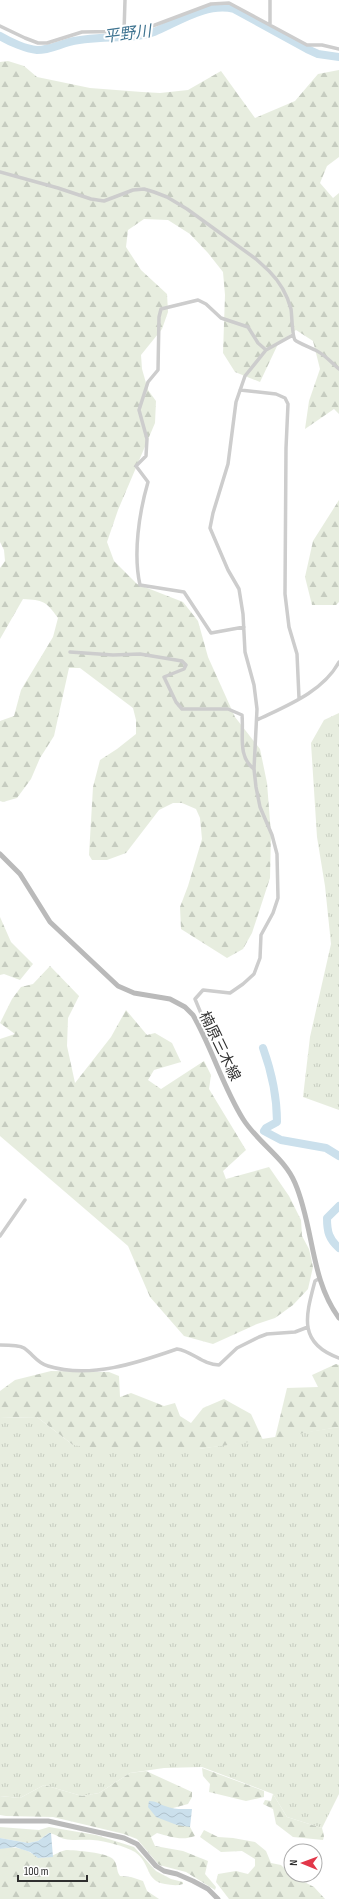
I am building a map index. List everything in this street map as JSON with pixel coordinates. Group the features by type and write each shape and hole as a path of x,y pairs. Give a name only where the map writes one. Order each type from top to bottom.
{"main road":[{"name":"楠原三木線","path":"0,854 20,874 50,922 118,986 134,993 170,999 178,1002 193,1015 243,1119 258,1138 282,1162 294,1181 301,1198 320,1278 330,1306 339,1318"},
{"path":"0,1821 48,1821 124,1838 137,1844 156,1866 164,1872 177,1874 193,1881 208,1889 218,1899"}],"street":[{"path":"124,32 125,0"},
{"path":"270,0 270,25"},
{"path":"0,26 38,43 47,43 82,32 124,32 138,30 211,4 219,3 236,6 307,45 322,45 339,49"},
{"path":"0,172 91,199 104,201 133,190 144,189 167,197 187,209 256,259 277,279 285,292 290,307 293,321 293,336 296,340 321,353 339,369"},
{"path":"244,628 211,633 184,592 140,585 138,576 139,523 148,482 136,466 146,456 147,439 139,410 148,382 158,370 159,317 161,309 198,300 206,304 220,318 248,327 258,343 266,350"},
{"path":"205,1039 210,1035 195,998 203,990 230,993 254,974 260,958 261,935 273,913 278,898 277,854 260,807 254,769 257,720 254,685 245,652 244,614 239,589 228,570 210,528 228,464 236,402 245,376 266,350 293,336"},
{"path":"240,390 276,394 285,398 288,404 284,594 289,627 297,654 299,698"},
{"path":"70,652 113,655 140,654 182,660 186,666 184,669 164,677 176,702 182,708 228,709 242,715 242,750 247,764 254,769"},
{"path":"257,720 321,685 331,675 339,662"},
{"path":"0,1236 25,1200"},
{"path":"320,1278 315,1281 306,1314 308,1327 315,1342 324,1350 339,1358"},
{"path":"0,1345 23,1347 37,1361 47,1366 65,1370 110,1369 130,1365 177,1349 184,1350 212,1365 219,1365 237,1348 259,1337 295,1332 308,1327"}],"green space":[{"path":"8,61 24,66 37,77 90,88 160,93 188,90 221,71 255,118 295,101 318,74 339,70 339,157 327,166 320,183 333,198 339,193 339,414 334,409 305,429 309,401 320,369 313,341 296,330 278,344 260,382 235,372 223,353 225,295 223,272 190,234 168,220 144,219 128,230 126,247 141,270 167,294 168,312 162,329 141,355 142,369 148,390 156,401 155,423 118,510 107,542 114,561 137,584 183,602 198,621 208,657 235,717 260,749 267,783 271,834 270,878 252,933 243,949 227,958 181,929 180,907 202,839 200,818 196,809 182,803 173,803 159,810 126,853 107,860 92,860 89,855 93,787 100,760 136,734 136,720 133,708 80,668 69,668 54,736 40,758 31,779 17,798 3,802 0,801 0,721 14,716 21,690 53,637 58,618 44,602 23,599 0,639 0,568 5,561 4,550 0,542 0,62"},
{"path":"339,500 339,602 336,605 312,605 305,577 313,541"},
{"path":"339,713 339,1110 303,1097 310,1037 331,944 325,886 317,837 311,743 324,720"},
{"path":"0,917 11,942 33,964 20,980 4,974 0,975"},
{"path":"50,966 79,996 68,1018 67,1046 75,1083 111,1037 126,1010 147,1035 155,1033 172,1043 181,1062 154,1070 148,1080 161,1089 204,1061 211,1075 209,1089 246,1150 223,1171 226,1179 269,1167 289,1196 301,1220 302,1236 309,1249 313,1267 308,1289 293,1305 275,1318 257,1324 213,1344 184,1336 150,1297 128,1246 0,1136 0,1039 15,1034 0,1023 12,999 21,987 33,984"},
{"path":"336,1364 339,1365 339,1427 275,1438 287,1388 318,1387 312,1375"},
{"path":"51,1371 109,1372 119,1376 120,1397 131,1393 164,1406 175,1403 180,1416 191,1423 203,1408 224,1399 251,1414 263,1440 199,1449 117,1451 73,1445 37,1417 0,1418 0,1391 15,1380"},
{"path":"37,1417 73,1445 199,1449 339,1427 339,1794 322,1828 287,1817 273,1794 202,1767 164,1768 130,1773 99,1793 82,1796 44,1785 20,1798 0,1796 0,1418"},
{"path":"202,1768 264,1791 264,1797 246,1801 209,1792 210,1784 203,1776"},
{"path":"146,1771 192,1792 192,1797 188,1804 173,1808 190,1827 195,1836 181,1838 157,1833 151,1837 155,1846 183,1851 208,1861 205,1874 216,1887 215,1890 186,1872 159,1865 137,1839 124,1834 53,1817 0,1815 0,1796 20,1798 44,1785 82,1796 99,1793 130,1773"},
{"path":"273,1794 287,1817 322,1828 324,1836 323,1840 293,1837 276,1824 273,1809 263,1804 265,1800 271,1801"},
{"path":"0,1827 39,1830 49,1827 96,1835 134,1847 156,1871 171,1879 183,1882 183,1884 165,1884 154,1879 140,1856 131,1850 120,1846 98,1841 65,1839 49,1833 38,1841 28,1843 0,1838"},
{"path":"204,1830 218,1837 255,1842 266,1851 271,1863 281,1865 283,1867 283,1883 306,1883 314,1887 325,1899 229,1899 216,1882 218,1874 236,1871 248,1874 255,1866 255,1859 242,1851 221,1852 200,1837"},
{"path":"6,1847 26,1850 39,1858 47,1857 66,1850 84,1851 105,1855 115,1861 120,1876 131,1877 143,1881 147,1891 159,1899 0,1899 0,1849"}],"water":[{"path":"149,1801 172,1808 192,1809 190,1827 177,1825 156,1817 148,1807"},
{"path":"51,1833 53,1857 38,1858 30,1852 15,1847 0,1849 0,1838 28,1843 38,1841"}],"waterway":[{"name":"平野川","path":"0,36 23,47 41,50 77,40 144,35 193,14 213,8 224,8 234,9 318,54 339,57"},
{"path":"263,1048 273,1084 277,1122 266,1128 264,1131 281,1140 326,1148 339,1156"},
{"path":"339,1206 327,1218 329,1235 339,1248"}]}
